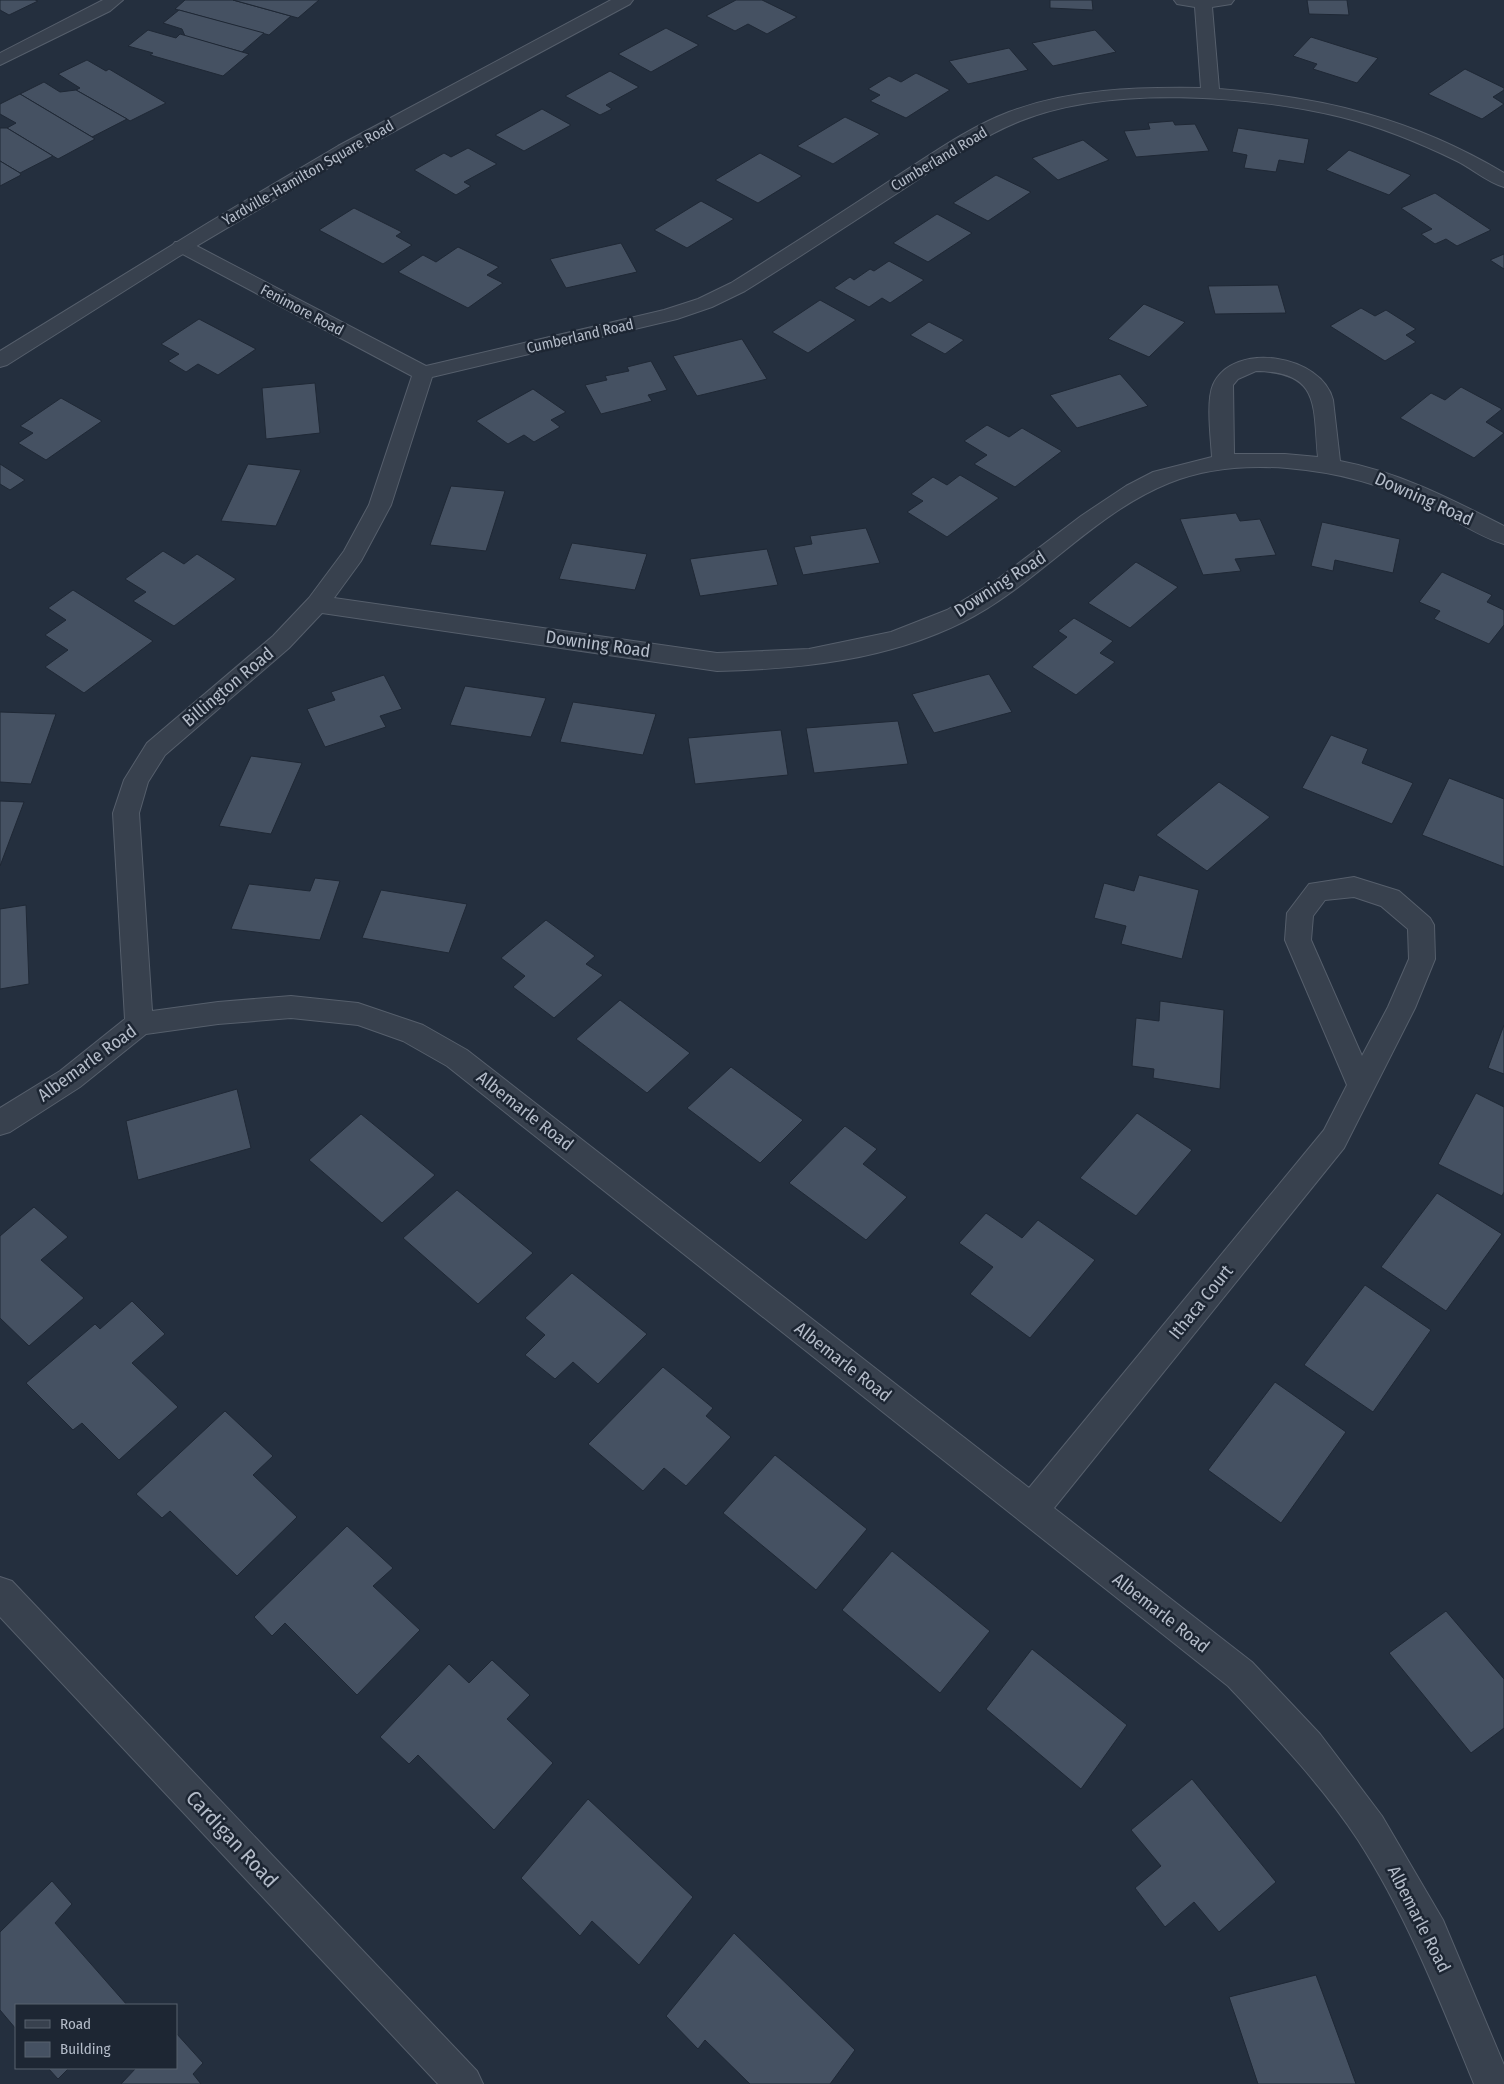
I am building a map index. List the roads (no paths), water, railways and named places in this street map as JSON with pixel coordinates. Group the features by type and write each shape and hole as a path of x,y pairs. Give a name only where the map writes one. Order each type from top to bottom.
{"street":[{"path":"0,60 104,7 114,0"},
{"name":"Yardville-Hamilton Square Road","path":"0,360 182,246 345,150 477,77 624,0"},
{"path":"1183,0 1203,3 1225,0"},
{"path":"1203,3 1210,93"},
{"name":"Cumberland Road","path":"423,373 670,315 706,303 754,277 970,138 1015,117 1048,106 1092,97 1138,93 1210,93 1304,103 1393,126 1439,145 1504,181"},
{"name":"Fenimore Road","path":"182,246 423,373"},
{"path":"1223,462 1222,386 1232,374 1249,366 1270,364 1291,369 1309,378 1320,392 1330,465"},
{"name":"Billington Road","path":"139,1024 126,813 136,780 156,749 281,642 317,604 353,555 380,506 423,373"},
{"name":"Downing Road","path":"317,604 717,662 776,662 840,654 901,638 955,615 997,590 1135,490 1169,475 1223,462 1266,459 1330,465 1377,477 1420,494 1504,536"},
{"name":"Ithaca Court","path":"1031,1511 1334,1139 1401,1008 1422,958 1421,924 1390,898 1354,887 1318,891 1300,913 1298,940 1361,1085"},
{"name":"Albemarle Road","path":"0,1123 70,1079 139,1024 218,1013 291,1007 358,1014 413,1033 457,1058 1240,1674 1308,1746 1370,1828 1430,1933 1493,2084"},
{"name":"Cardigan Road","path":"0,1593 464,2084"}]}
